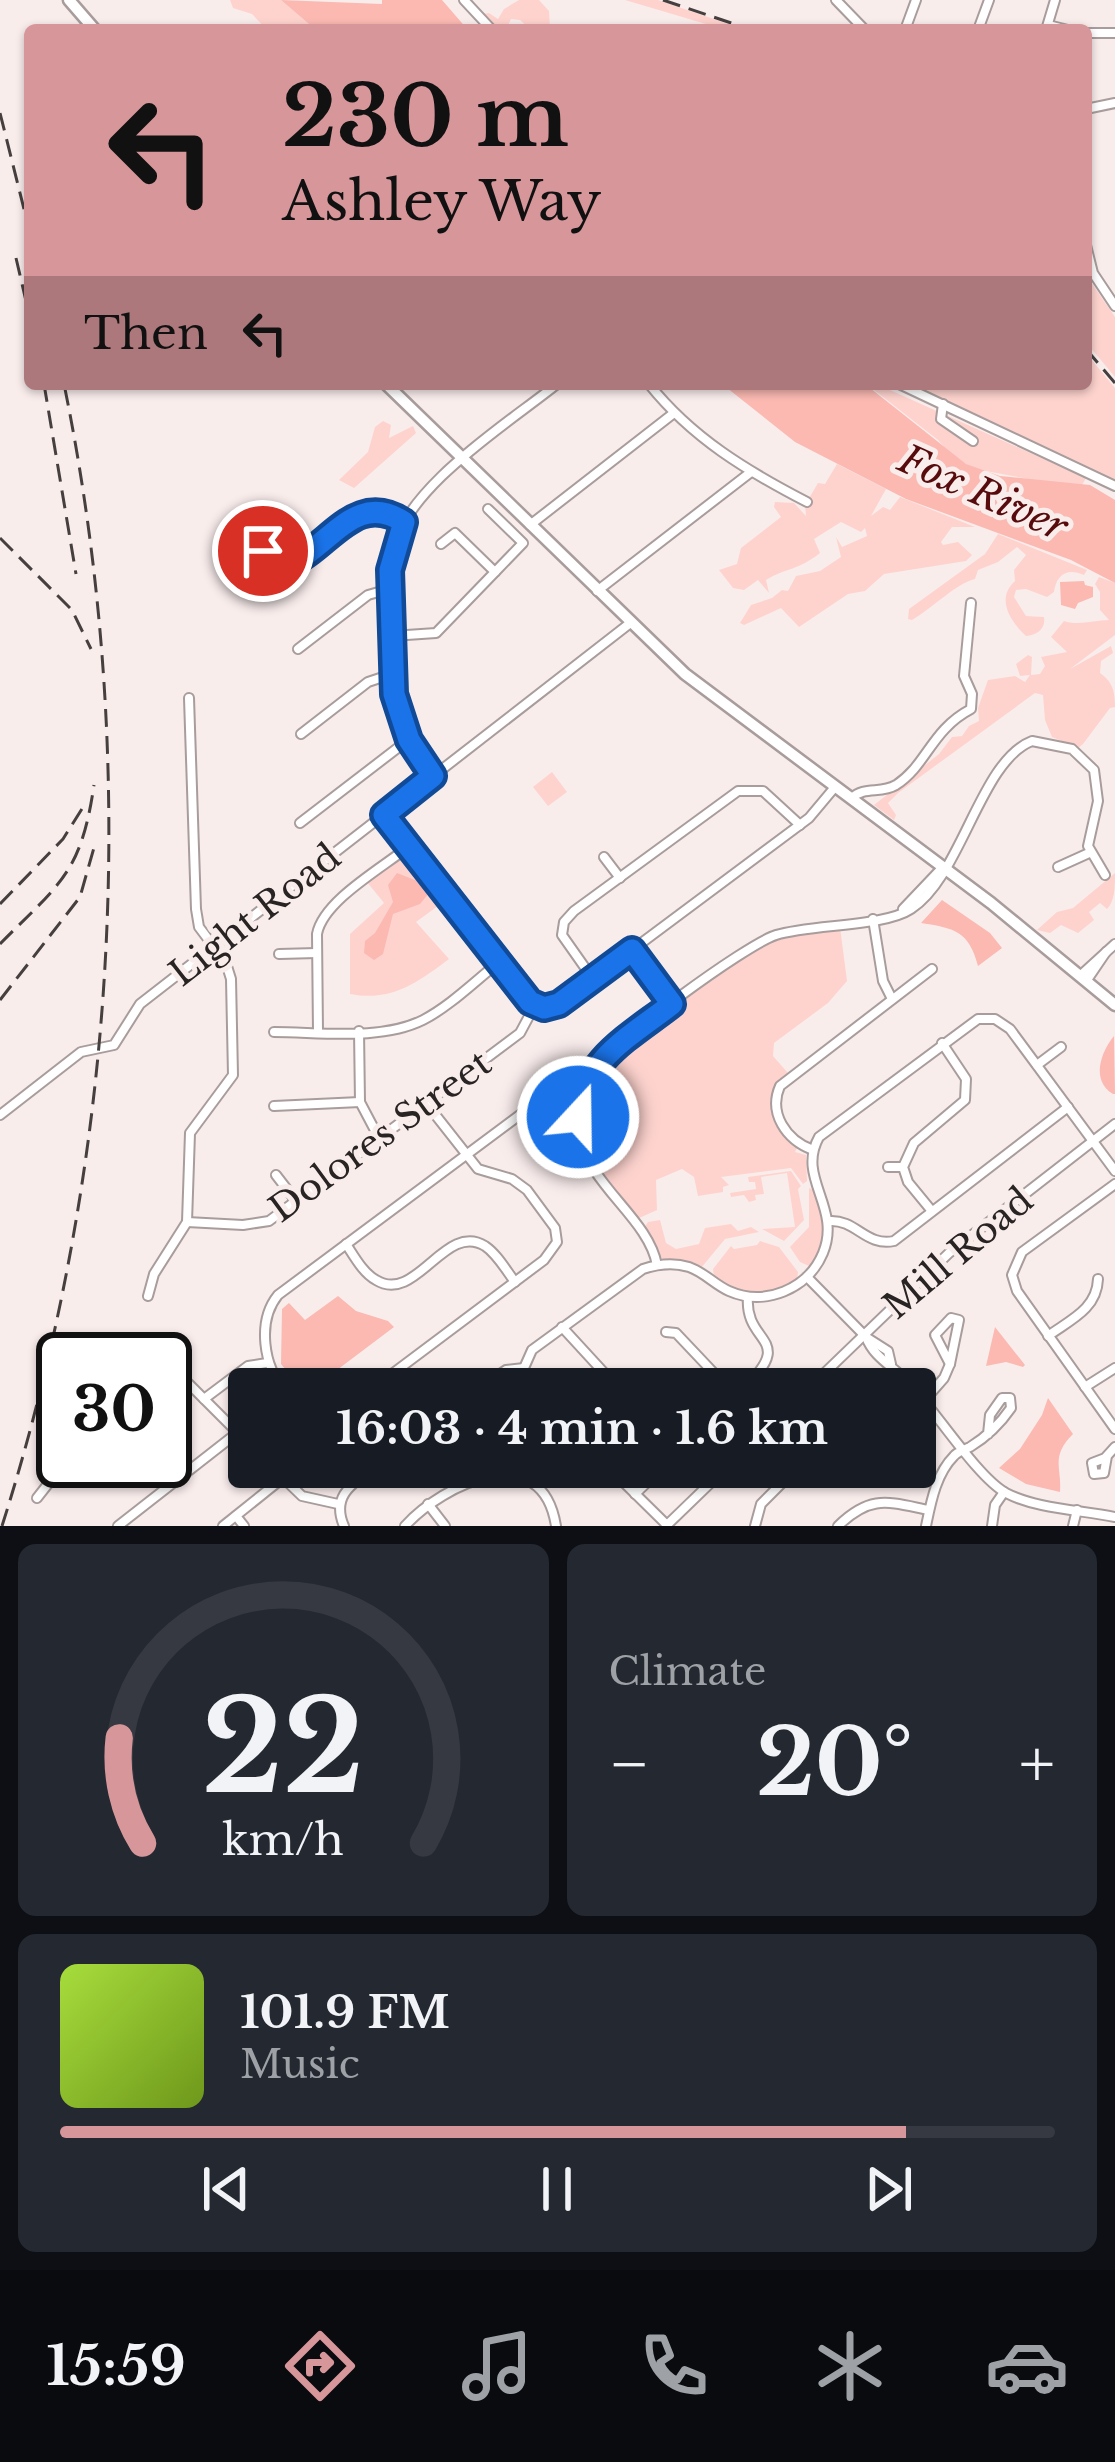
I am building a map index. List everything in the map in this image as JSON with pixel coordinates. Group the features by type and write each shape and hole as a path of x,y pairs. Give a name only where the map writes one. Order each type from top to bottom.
{"main road":[{"path":"73,0 93,24"},
{"path":"392,390 629,624 717,701 944,867 1115,1005"}],"street":[{"path":"464,0 487,24"},
{"path":"836,0 860,24"},
{"path":"1092,269 1115,306"},
{"path":"433,776 409,740 395,706 389,589 392,554 404,522 461,460 549,390"},
{"path":"654,390 721,454 807,502"},
{"path":"912,390 1115,487"},
{"path":"943,404 941,419 973,441"},
{"path":"529,526 674,413"},
{"path":"596,592 751,472"},
{"path":"392,636 436,633 523,543 488,509"},
{"path":"263,551 281,566 288,565 365,511 389,512 404,522"},
{"path":"441,544 455,533 495,572"},
{"path":"298,649 368,595 389,589"},
{"path":"852,799 858,792 899,783 939,731 970,709 973,698 964,676 971,603"},
{"name":"Light Road","path":"0,1115 81,1052 114,1045 140,1004 629,624"},
{"path":"301,734 368,682 392,674"},
{"path":"148,1297 154,1274 187,1222 190,1132 233,1076 232,979 199,927 196,910 189,698"},
{"path":"299,823 409,740"},
{"path":"657,1265 652,1248 588,1160 578,1128 584,1087 604,1056 771,937 894,915 920,902 1009,755 1032,740 1072,749 1094,770 1098,801 1089,853 1105,874"},
{"name":"Dolores Street","path":"187,1222 260,1224 296,1201 520,1033 536,1006 559,1004 800,825 835,787"},
{"path":"593,979 558,927 574,911 738,791 763,790 800,825"},
{"path":"384,815 536,1006"},
{"path":"319,1032 318,927 325,913 408,847"},
{"path":"1058,867 1089,853"},
{"path":"604,857 620,878"},
{"path":"873,919 883,981 892,999"},
{"path":"1084,977 1111,947"},
{"path":"632,950 672,1004"},
{"path":"279,954 317,952"},
{"path":"274,1032 399,1028 428,1017 498,963"},
{"path":"813,1150 798,1144 779,1121 775,1100 780,1086 932,969"},
{"path":"524,1368 530,1352 562,1327 628,1277 657,1265 686,1266 748,1297 786,1291 807,1277 824,1251 829,1221 812,1174 813,1150 831,1126 971,1021 992,1013 1010,1029 1115,1171"},
{"path":"359,1031 360,1102 379,1138"},
{"path":"931,1210 903,1167 909,1148 958,1110 971,1093 942,1043"},
{"path":"1037,1065 1061,1047"},
{"path":"270,1368 267,1318 274,1299 556,1088 584,1087"},
{"path":"274,1106 360,1102"},
{"path":"400,1368 551,1255 560,1242 526,1190 512,1179 478,1169 426,1103"},
{"path":"829,1221 849,1223 880,1248 900,1238 1068,1107"},
{"name":"Mill Road","path":"831,1368 949,1253 1115,1124"},
{"path":"888,1167 903,1167"},
{"path":"276,1175 296,1201"},
{"path":"1115,1184 1026,1249 1007,1269 1016,1290 1115,1429"},
{"path":"346,1244 370,1276 386,1285 404,1282 467,1242 490,1249 515,1282"},
{"path":"807,1277 865,1336 888,1351 894,1368"},
{"path":"1048,1336 1090,1305 1098,1279"},
{"path":"748,1297 749,1316 773,1349 763,1368"},
{"path":"936,1386 950,1364 960,1327 954,1317 935,1335 950,1364"},
{"path":"562,1327 600,1368"},
{"path":"666,1332 676,1333 709,1368"},
{"path":"205,1399 248,1366 267,1363"},
{"path":"1085,1387 1115,1368"},
{"path":"192,1387 228,1423"},
{"path":"926,1526 937,1484 952,1457 988,1434 1011,1408 1010,1398 1002,1398 992,1412 988,1434"},
{"path":"936,1422 983,1474 1006,1492 1115,1517"},
{"path":"118,1526 228,1440"},
{"path":"1107,1456 1115,1447"},
{"path":"37,1498 45,1488"},
{"path":"224,1526 271,1488"},
{"path":"295,1488 307,1498 338,1504"},
{"path":"344,1526 338,1504 347,1488"},
{"path":"405,1526 455,1488"},
{"path":"538,1488 549,1502 556,1526"},
{"path":"629,1488 666,1526 705,1488"},
{"path":"635,1494 641,1488"},
{"path":"754,1526 761,1504 777,1488"},
{"path":"993,1521 995,1505 1006,1492"},
{"path":"838,1526 859,1508 878,1502 929,1510"},
{"path":"428,1504 445,1526"},
{"path":"1076,1526 1080,1510"},
{"path":"236,1516 244,1526"}],"shaded area":[{"path":"230,0 281,0 309,24 261,24 252,14 233,8"},
{"path":"519,0 539,0 549,11 550,24 511,19 509,24 489,24 483,18 489,13 498,19"},
{"path":"625,0 658,0 728,24 706,24"},
{"path":"1092,284 1115,317 1115,377 1092,349"},
{"path":"1092,360 1115,388 1115,482 923,390 1092,390"},
{"path":"874,390 890,390 1086,478 1082,485 1055,484 975,469 954,458"},
{"path":"383,421 391,425 389,438 413,426 416,433 354,488 339,480 368,452 375,427"},
{"path":"837,464 886,489 871,516 883,507 890,510 900,497 975,527 952,527 941,542 958,542 972,555 966,561 884,574 865,591 848,594 799,627 781,608 740,623 751,605 788,591 796,576 820,571 841,557 836,537 842,547 867,536 865,528 861,532 841,522 814,539 820,553 766,580 769,593 758,580 744,590 733,588 719,570 737,564 741,548 781,517 775,502 794,503 806,516 805,505 818,483 825,484"},
{"path":"998,534 1087,570 1084,575 1063,574 1047,597 1016,590 1014,597 1026,616 1044,617 1040,631 1026,636 1007,610 1014,570 1026,555 1017,547 908,619 909,609 985,554"},
{"path":"1099,577 1115,583 1115,635 1070,669 1111,646 1113,653 1101,661 1100,673 1112,688 1115,707 1083,744 1078,748 1052,737 1043,695 1035,693 898,793 888,803 894,820 874,805 939,754 952,737 962,736 979,721 978,708 988,680 1015,676 1025,682 1030,675 1020,676 1016,664 1028,655 1032,657 1031,675 1040,674 1045,666 1041,657 1067,652 1051,637 1064,621 1109,620 1100,610 1095,584"},
{"path":"552,772 567,792 548,806 533,787"},
{"path":"405,853 446,900 416,922 449,959 391,993 350,994 350,934 384,903 367,882"},
{"path":"1115,873 1110,906 1107,909 1100,903 1089,912 1094,920 1078,933 1061,925 1050,933 1037,930 1057,912 1073,908"},
{"path":"840,927 847,981 828,1003 774,1043 773,1056 788,1073 777,1084 772,1112 797,1148 795,1152 806,1155 807,1181 803,1184 791,1168 721,1177 729,1185 723,1192 698,1196 694,1177 682,1169 656,1180 657,1210 637,1219 599,1172 582,1135 581,1114 593,1074 655,1018 760,946 792,934"},
{"path":"791,1171 801,1186 804,1220 784,1241 762,1229 795,1227 787,1173 761,1177 764,1194 755,1195 756,1200 749,1202 744,1195 731,1197 730,1193 756,1189 748,1177"},
{"path":"809,1188 816,1191 823,1230 820,1249 809,1266 790,1247 809,1227"},
{"path":"660,1220 666,1243 676,1249 699,1244 705,1228 731,1224 738,1231 751,1227 759,1232 725,1239 701,1268 660,1258 644,1228"},
{"path":"760,1241 779,1247 798,1272 797,1280 755,1292 714,1277 713,1269 731,1246"}],"water":[{"path":"281,0 382,4 382,0 442,0 463,24 309,24"},
{"name":"Fox River","path":"730,390 873,390 966,464 1000,476 1090,485 1115,500 1115,583 1071,560 906,499 795,442"},
{"path":"1084,581 1093,587 1093,597 1075,609 1061,605 1060,582"},
{"path":"397,873 420,882 429,893 420,904 393,914 383,954 374,960 364,953 365,941 393,902 388,885"},
{"path":"942,900 990,933 1002,948 978,966 965,938 921,923"},
{"path":"1114,1036 1113,1094 1100,1074 1102,1058"},
{"path":"338,1296 356,1311 394,1327 340,1368 284,1368 282,1309 289,1303 305,1320"},
{"path":"995,1327 1023,1367 1006,1362 986,1366"},
{"path":"1048,1398 1073,1434 1059,1456 1060,1492 1026,1484 999,1468 1020,1449"}],"railway":[{"path":"663,0 734,24"},
{"path":"0,113 24,209"},
{"path":"16,258 24,292"},
{"path":"1092,356 1115,383"},
{"path":"45,390 76,574"},
{"path":"2,1526 41,1388 71,1246 93,1103 105,959 109,814 103,670 88,526 65,390"},
{"path":"0,538 72,610 91,649"},
{"path":"0,944 65,875 82,839 94,785"},
{"path":"0,904 63,839 85,804"},
{"path":"0,1000 80,897 95,844"}],"route":[{"path":"263,551 281,566 288,565 365,511 389,512 404,522 392,554 389,589 395,706 409,740 433,776 384,815 536,1006 559,1004 632,950 672,1004 593,1069 578,1117"}]}
